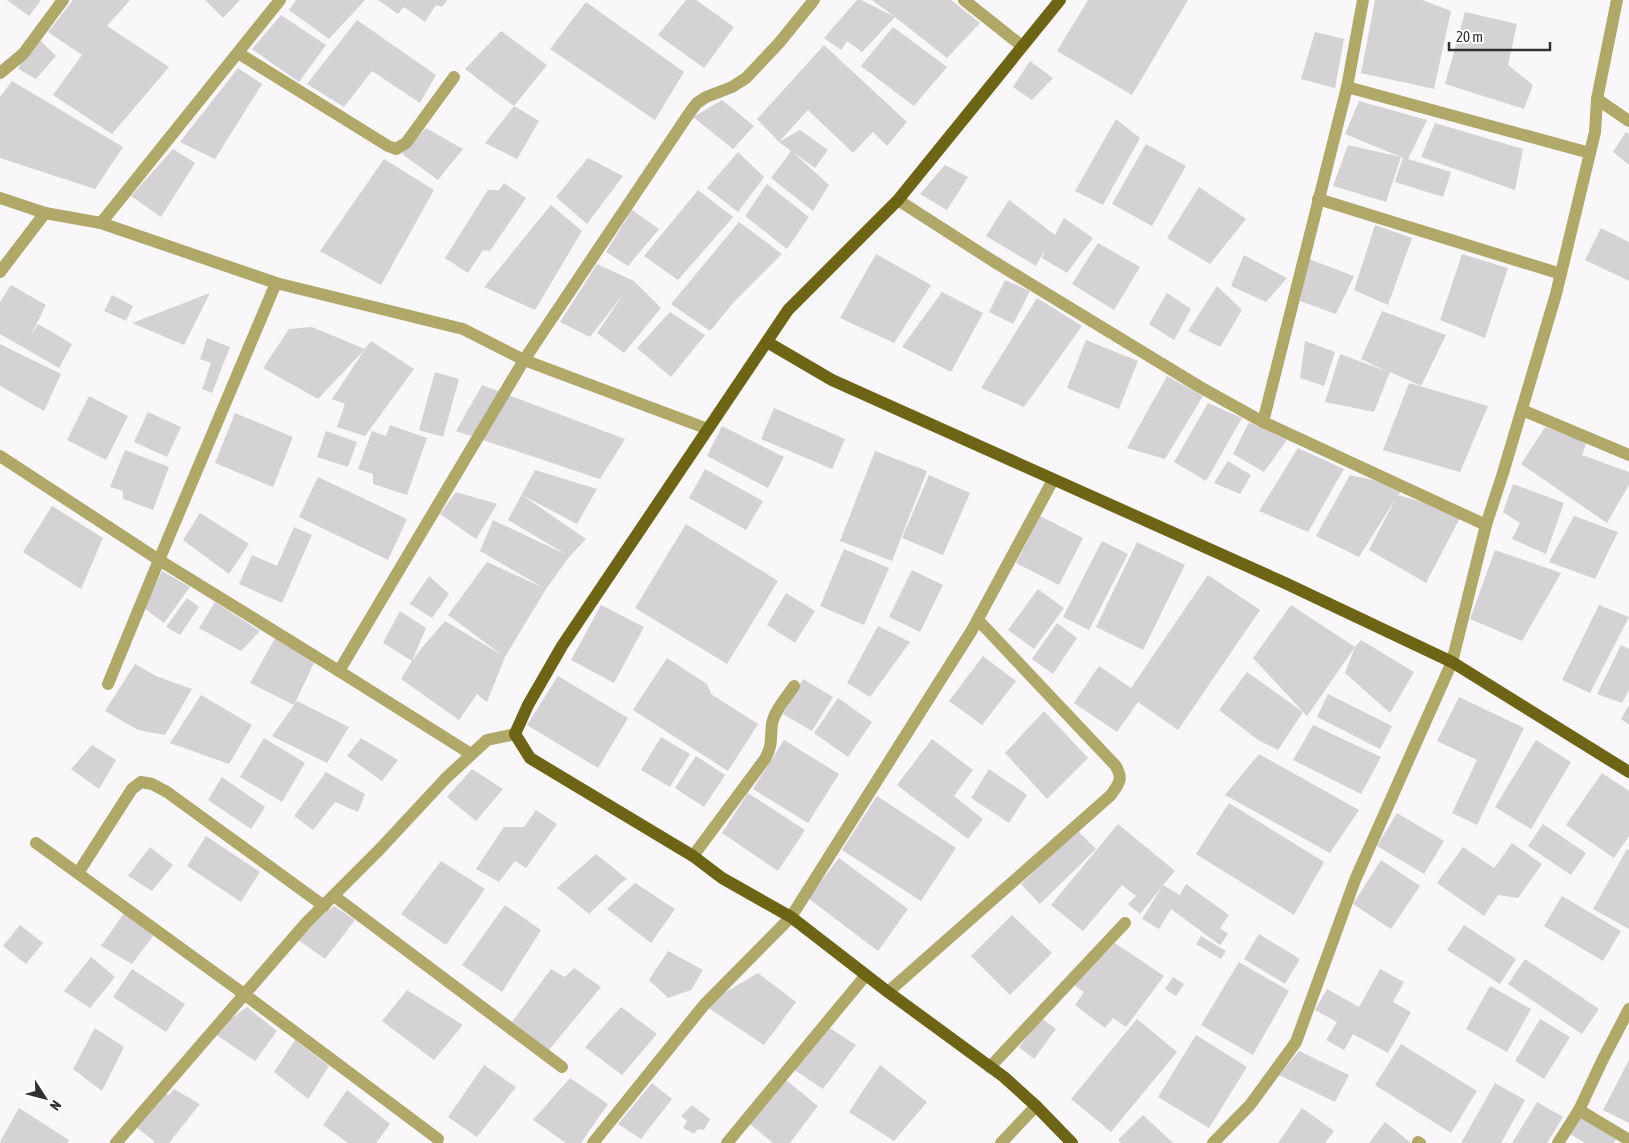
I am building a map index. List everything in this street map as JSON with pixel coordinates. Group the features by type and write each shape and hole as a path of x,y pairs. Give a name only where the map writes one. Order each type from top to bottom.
{"main road":[{"path":"1060,0 898,200 788,310 562,646 528,705 515,734 530,758 693,856 722,878 791,917 888,992 1004,1077 1072,1143"},
{"path":"767,342 832,380 1285,583 1452,662 1629,772"}],"street":[{"path":"0,73 23,54 63,0"},
{"path":"101,223 280,0"},
{"path":"339,671 524,360 690,112 697,103 706,97 732,87 746,78 779,44 814,0"},
{"path":"964,0 1022,46"},
{"path":"1263,422 1347,87 1363,0"},
{"path":"1212,1143 1250,1105 1296,1042 1355,880 1452,662 1486,525 1522,410 1561,274 1595,132 1597,99 1617,0"},
{"path":"238,53 388,146 396,149 406,144 454,77"},
{"path":"1347,87 1590,153"},
{"path":"1597,99 1629,121"},
{"path":"0,198 45,213 101,223 276,284 462,329 524,360 708,429"},
{"path":"1318,199 1561,274"},
{"path":"898,200 1200,387 1263,422 1486,525"},
{"path":"0,272 45,213"},
{"path":"108,684 276,284"},
{"path":"1522,410 1629,455"},
{"path":"0,456 159,560 471,754"},
{"path":"593,1143 704,1005 791,917 978,620 1053,480"},
{"path":"888,992 1111,795 1120,782 1120,773 1115,765 978,620"},
{"path":"693,856 765,759 771,748 772,724 775,714 794,686"},
{"path":"116,1143 306,924 380,849 446,778 487,740 515,734"},
{"path":"78,872 132,789 141,782 152,784 167,792 324,906"},
{"path":"36,843 244,994 438,1139"},
{"path":"334,896 562,1067"},
{"path":"990,1067 1125,923"},
{"path":"727,1143 866,975"},
{"path":"1558,1143 1579,1110 1629,1009"},
{"path":"1002,1143 1036,1106"},
{"path":"1579,1110 1629,1140"}],"building":[{"path":"7,0 41,0 29,16"},
{"path":"73,0 130,0 107,26 169,67 112,134 53,95 82,55 48,32"},
{"path":"205,0 240,0 223,18"},
{"path":"296,0 365,0 329,39 289,10"},
{"path":"378,0 447,0 442,7 436,5 425,22 404,7 398,14"},
{"path":"686,0 696,0 734,27 704,68 658,35"},
{"path":"857,0 861,0 895,17 862,52 847,41 841,50 824,38"},
{"path":"872,0 951,0 980,23 947,58"},
{"path":"1088,0 1188,0 1132,95 1057,51"},
{"path":"1375,0 1422,0 1451,11 1434,89 1361,73"},
{"path":"586,2 684,72 655,120 550,49"},
{"path":"1465,12 1517,24 1508,65 1533,85 1524,109 1445,84"},
{"path":"281,15 326,45 299,82 252,49"},
{"path":"357,20 436,75 420,103 372,71 344,107 307,84"},
{"path":"893,27 947,67 914,106 861,66"},
{"path":"501,31 547,65 514,106 465,69"},
{"path":"1315,32 1344,39 1335,88 1301,79"},
{"path":"36,36 56,56 36,79 18,69"},
{"path":"824,45 907,122 887,146 873,132 853,153 808,110 779,142 757,119"},
{"path":"1030,61 1053,78 1032,100 1013,87"},
{"path":"238,68 262,84 215,159 180,142"},
{"path":"12,81 123,147 95,189 0,158 0,97"},
{"path":"722,100 754,126 733,149 693,117"},
{"path":"1359,101 1427,120 1408,159 1451,172 1443,197 1395,182 1403,157 1345,134"},
{"path":"514,106 539,121 517,159 485,143"},
{"path":"1116,119 1140,138 1103,205 1075,191"},
{"path":"1435,123 1523,149 1515,190 1421,157"},
{"path":"426,128 463,149 438,180 402,154"},
{"path":"800,130 828,150 815,168 793,152 829,185 813,211 771,178 791,151 779,142"},
{"path":"1626,132 1629,134 1629,165 1613,152"},
{"path":"1146,144 1186,166 1152,226 1112,204"},
{"path":"1348,145 1401,157 1386,202 1333,186"},
{"path":"173,149 195,163 161,217 131,196"},
{"path":"738,152 764,177 738,212 707,188"},
{"path":"588,158 623,176 587,224 556,197"},
{"path":"384,159 434,190 381,285 320,251"},
{"path":"945,165 968,177 947,210 920,194"},
{"path":"504,183 526,198 490,251 483,250 468,273 445,258 488,190 499,190"},
{"path":"767,184 809,217 787,249 745,216"},
{"path":"1199,187 1246,219 1210,264 1167,238"},
{"path":"698,190 733,217 678,280 644,256"},
{"path":"1009,200 1055,235 1064,218 1093,238 1067,273 1042,258 1046,248 1036,266 986,236"},
{"path":"551,205 582,231 535,310 484,287"},
{"path":"632,210 659,229 628,266 606,252"},
{"path":"739,222 782,254 734,302 710,331 671,304"},
{"path":"1375,225 1412,238 1388,305 1354,290"},
{"path":"1601,228 1629,242 1629,281 1585,260"},
{"path":"1098,243 1140,267 1114,310 1072,284"},
{"path":"876,254 931,285 894,343 840,318"},
{"path":"1462,254 1508,268 1485,338 1440,320"},
{"path":"1244,255 1287,278 1266,302 1231,286"},
{"path":"1309,259 1354,276 1336,314 1300,301"},
{"path":"597,264 634,281 661,308 624,353 597,333 625,292 590,337 560,322"},
{"path":"1005,280 1030,291 1013,324 989,312"},
{"path":"11,285 46,305 30,337 38,324 72,344 59,368 0,334 0,302"},
{"path":"1217,286 1242,310 1220,347 1188,331"},
{"path":"942,292 983,313 951,372 902,347"},
{"path":"210,293 184,345 132,323"},
{"path":"1167,293 1191,309 1174,340 1149,324"},
{"path":"112,295 133,306 126,321 104,311"},
{"path":"1037,298 1082,326 1024,407 981,388"},
{"path":"1382,311 1446,335 1421,386 1390,372 1374,412 1325,402 1340,354 1386,371 1361,359"},
{"path":"670,312 705,335 671,377 637,348"},
{"path":"312,327 365,349 318,399 263,368 289,329"},
{"path":"207,338 230,347 212,393 202,389 211,363 200,359"},
{"path":"1086,340 1138,361 1119,409 1067,388"},
{"path":"371,341 414,369 365,436 337,427 345,404 332,399"},
{"path":"1305,341 1335,352 1324,386 1300,378"},
{"path":"0,344 61,374 44,411 0,386"},
{"path":"435,372 459,379 443,437 419,430"},
{"path":"1167,376 1203,396 1165,459 1127,448"},
{"path":"1409,383 1488,406 1460,472 1383,450"},
{"path":"482,385 625,439 600,479 456,431"},
{"path":"89,396 128,416 106,460 67,440"},
{"path":"1208,403 1242,418 1206,481 1174,462"},
{"path":"774,408 845,439 832,469 761,439"},
{"path":"148,412 181,427 167,457 134,442"},
{"path":"235,413 293,437 273,487 215,463"},
{"path":"1249,422 1287,440 1264,472 1233,454"},
{"path":"390,425 427,438 407,495 373,484 373,474 358,469 372,431 386,436"},
{"path":"722,426 784,457 768,488 707,456"},
{"path":"1545,427 1587,442 1582,455 1629,472 1629,485 1607,523 1521,464"},
{"path":"326,431 357,442 348,467 317,457"},
{"path":"1298,448 1344,469 1308,532 1259,511"},
{"path":"125,450 169,467 153,510 123,499 123,491 110,487"},
{"path":"875,451 927,471 892,561 840,541"},
{"path":"1228,461 1251,475 1240,494 1214,483"},
{"path":"705,469 763,501 746,530 689,498"},
{"path":"535,470 597,489 577,524 522,495 586,539 570,556 546,589 505,657 487,702 477,694 459,720 401,679 412,661 445,621 502,655 448,615 487,562 544,588 480,551 493,520 567,555 508,520"},
{"path":"929,475 970,493 943,555 902,538"},
{"path":"1350,475 1404,487 1398,495 1462,514 1426,583 1369,550 1396,498 1359,557 1316,536"},
{"path":"318,477 407,519 388,560 299,517"},
{"path":"1513,484 1564,503 1546,554 1512,539 1520,523 1503,512"},
{"path":"456,492 497,504 476,539 440,514"},
{"path":"52,506 103,538 81,589 23,552"},
{"path":"200,513 249,544 229,574 183,540"},
{"path":"1040,516 1083,538 1059,585 1016,563"},
{"path":"1574,516 1618,532 1595,579 1549,562"},
{"path":"686,524 778,581 727,664 635,608"},
{"path":"294,527 312,535 282,603 239,584 252,555 277,566"},
{"path":"1102,541 1128,554 1089,630 1063,617"},
{"path":"1137,542 1185,565 1143,650 1096,627"},
{"path":"844,549 889,568 864,625 820,606"},
{"path":"1495,550 1561,573 1522,641 1470,619"},
{"path":"912,570 943,585 920,632 889,617"},
{"path":"162,571 190,587 164,623 144,608"},
{"path":"1208,575 1260,610 1178,730 1138,702 1117,732 1074,703 1099,666 1131,688"},
{"path":"429,576 449,594 432,618 410,604"},
{"path":"1038,589 1064,608 1034,649 1008,630"},
{"path":"786,593 815,611 795,643 767,625"},
{"path":"187,598 199,607 180,635 166,627"},
{"path":"215,602 260,631 241,651 199,628"},
{"path":"601,605 644,627 614,683 571,660"},
{"path":"1291,605 1355,647 1307,716 1253,658"},
{"path":"1599,605 1629,617 1590,693 1562,680"},
{"path":"400,611 426,628 412,661 383,643"},
{"path":"1057,623 1077,638 1053,674 1032,659"},
{"path":"878,626 910,642 870,697 847,683"},
{"path":"278,633 314,663 294,705 250,683"},
{"path":"1361,640 1414,672 1390,713 1345,673 1355,647"},
{"path":"1621,645 1629,649 1629,690 1622,703 1597,694"},
{"path":"983,656 1016,681 982,725 949,701"},
{"path":"667,658 707,684 711,694 758,724 728,771 633,710"},
{"path":"135,664 156,676 192,689 165,735 138,730 105,711"},
{"path":"1247,672 1303,712 1278,750 1258,740 1219,710"},
{"path":"558,676 628,718 598,768 527,725"},
{"path":"803,679 833,697 812,731 783,714"},
{"path":"1328,694 1392,726 1380,749 1317,717"},
{"path":"201,695 252,725 229,764 170,743"},
{"path":"1459,697 1524,728 1477,825 1452,813 1477,760 1437,741"},
{"path":"838,698 872,722 848,757 814,733"},
{"path":"297,701 349,727 327,763 272,736"},
{"path":"1629,705 1629,725 1621,719"},
{"path":"1044,711 1088,758 1047,799 1005,753"},
{"path":"1313,725 1381,757 1361,794 1293,760"},
{"path":"661,737 690,754 670,787 641,770"},
{"path":"264,738 305,763 282,802 240,777"},
{"path":"361,738 398,760 382,781 347,756"},
{"path":"932,739 973,770 954,796 983,819 968,839 897,785"},
{"path":"784,740 839,774 808,823 753,789"},
{"path":"1536,740 1571,762 1531,829 1495,807"},
{"path":"92,745 116,760 99,789 71,769"},
{"path":"1259,754 1359,810 1330,853 1225,795"},
{"path":"696,756 725,775 704,807 675,788"},
{"path":"472,769 503,789 476,821 447,797"},
{"path":"989,769 1027,795 1009,823 971,798"},
{"path":"326,772 365,794 358,812 335,802 313,830 294,816"},
{"path":"1602,773 1629,791 1629,836 1614,858 1566,825"},
{"path":"222,777 265,807 251,829 208,800"},
{"path":"748,793 805,830 778,871 722,833"},
{"path":"877,796 956,848 921,901 842,850"},
{"path":"1229,803 1324,862 1294,915 1196,854"},
{"path":"536,810 557,824 526,868 515,861 499,882 476,869 504,827 524,827"},
{"path":"1397,813 1444,841 1424,874 1377,846"},
{"path":"1118,824 1175,871 1140,914 1128,904 1136,896 1122,885 1083,931 1051,905"},
{"path":"1543,824 1586,853 1571,875 1528,846"},
{"path":"1077,830 1096,849 1040,904 1021,884"},
{"path":"206,836 260,872 241,902 187,866"},
{"path":"1512,843 1542,864 1518,898 1498,895 1484,916 1437,883 1463,847 1494,868"},
{"path":"150,847 173,865 152,891 128,876"},
{"path":"1627,849 1629,850 1629,929 1593,909"},
{"path":"596,854 627,879 589,914 557,888"},
{"path":"839,858 908,909 878,951 808,898"},
{"path":"1381,860 1420,886 1391,929 1353,904"},
{"path":"441,861 485,889 446,945 401,914"},
{"path":"635,883 675,909 651,943 607,909"},
{"path":"1186,884 1229,915 1220,928 1228,934 1220,945 1171,909 1159,929 1142,919 1163,885 1180,895"},
{"path":"1562,896 1621,931 1603,961 1544,926"},
{"path":"505,905 541,930 502,992 462,965"},
{"path":"334,906 355,920 325,959 294,937"},
{"path":"127,909 153,936 132,964 101,946"},
{"path":"1012,915 1052,953 1010,995 971,956"},
{"path":"20,925 43,943 26,964 3,946"},
{"path":"1464,925 1516,959 1500,984 1447,950"},
{"path":"1259,934 1300,959 1285,984 1244,959"},
{"path":"1201,936 1226,951 1221,959 1196,944"},
{"path":"1115,943 1164,976 1126,1027 1113,1018 1105,1028 1075,1005 1084,992 1074,985"},
{"path":"668,951 703,970 691,990 668,998 649,980"},
{"path":"91,957 115,977 90,1008 64,991"},
{"path":"1525,959 1599,1009 1582,1034 1508,984"},
{"path":"1239,962 1289,991 1253,1055 1201,1025"},
{"path":"574,968 601,987 549,1050 512,1022 551,969 565,977"},
{"path":"132,969 185,1004 166,1032 113,997"},
{"path":"1380,969 1404,982 1393,1002 1411,1012 1388,1053 1353,1034 1344,1050 1326,1040 1337,1022 1315,1010 1327,989 1359,1007"},
{"path":"758,973 796,1002 764,1045 704,1005"},
{"path":"1173,977 1184,984 1176,996 1165,989"},
{"path":"1490,986 1531,1009 1507,1052 1466,1029"},
{"path":"407,990 463,1025 434,1060 382,1021"},
{"path":"247,1007 277,1031 255,1061 212,1032"},
{"path":"621,1007 657,1034 622,1075 585,1047"},
{"path":"1041,1018 1056,1029 1034,1059 1019,1047"},
{"path":"1137,1019 1177,1052 1111,1132 1071,1099"},
{"path":"1540,1019 1570,1037 1544,1079 1515,1061"},
{"path":"825,1025 856,1045 823,1089 790,1067"},
{"path":"95,1028 124,1047 102,1091 73,1069"},
{"path":"1196,1035 1247,1067 1209,1128 1158,1097"},
{"path":"295,1040 329,1066 308,1099 274,1072"},
{"path":"1401,1044 1477,1091 1451,1133 1375,1085"},
{"path":"1299,1051 1349,1075 1335,1102 1279,1075"},
{"path":"1629,1060 1629,1123 1603,1110"},
{"path":"484,1065 516,1087 477,1137 448,1117"},
{"path":"880,1065 927,1102 894,1141 849,1112"},
{"path":"782,1077 818,1106 790,1143 773,1143 745,1120"},
{"path":"570,1078 608,1104 581,1143 566,1143 533,1120"},
{"path":"652,1083 672,1099 641,1139 618,1124"},
{"path":"1495,1083 1525,1100 1501,1143 1461,1143"},
{"path":"174,1089 200,1104 169,1143 153,1143 154,1141 132,1124 160,1092 169,1095"},
{"path":"347,1090 390,1124 376,1143 348,1143 323,1125"},
{"path":"1537,1102 1563,1117 1547,1143 1512,1143"},
{"path":"692,1105 710,1119 704,1130 698,1129 694,1134 683,1128 687,1121 681,1116"},
{"path":"19,1108 69,1140 67,1143 0,1142"},
{"path":"1302,1108 1334,1131 1325,1143 1278,1143"},
{"path":"1143,1115 1173,1143 1121,1143 1118,1140"},
{"path":"1581,1116 1617,1138 1614,1143 1585,1143 1570,1134"},
{"path":"1385,1122 1411,1143 1369,1143"}]}
